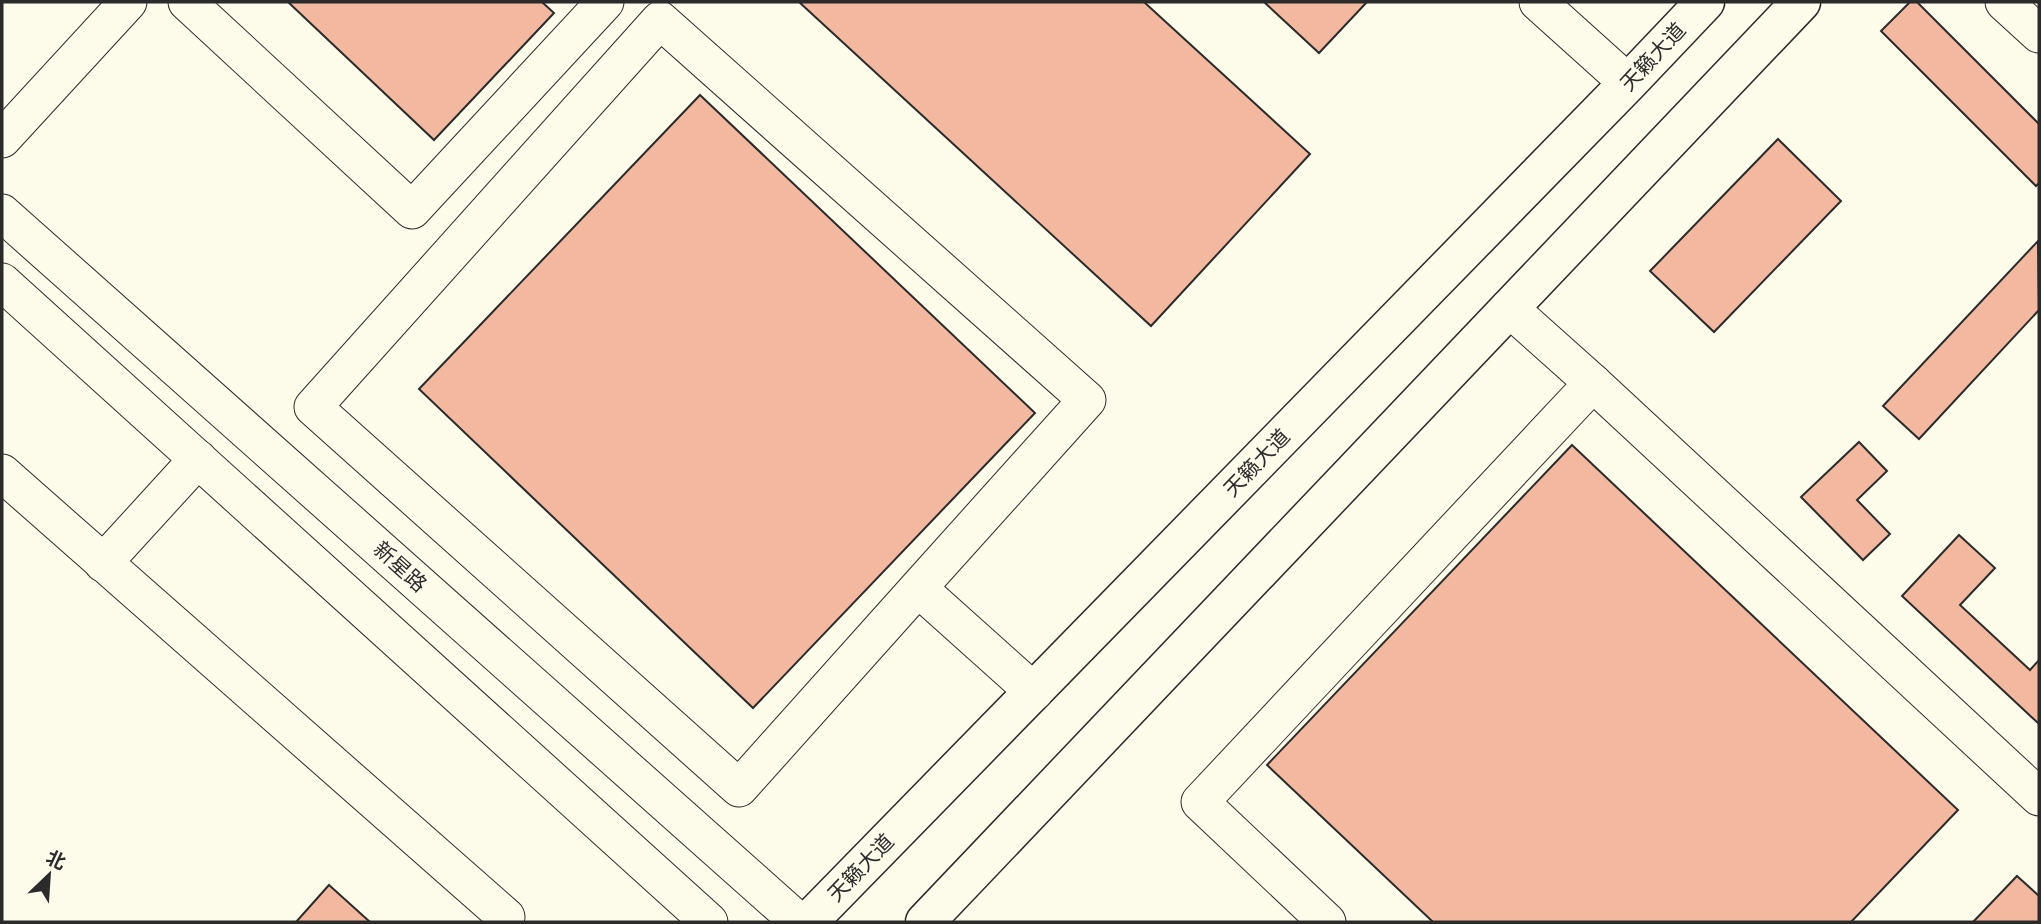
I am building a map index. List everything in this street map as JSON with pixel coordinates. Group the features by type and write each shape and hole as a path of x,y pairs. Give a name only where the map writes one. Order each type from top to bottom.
{"main road":[{"name":"天籁大道","path":"808,922 1705,2"},
{"path":"925,922 1801,2"}],"street":[{"path":"2,139 128,2"},
{"path":"187,2 412,210 606,2"},
{"path":"1538,2 1628,83"},
{"path":"2004,2 2039,34"},
{"path":"660,20 1087,400 918,588 739,788 313,407 660,20"},
{"name":"新星路","path":"2,212 799,922"},
{"path":"2,282 709,922"},
{"path":"1509,309 1593,383 2039,797"},
{"path":"1327,922 1200,803 1593,383"},
{"path":"103,563 198,459"},
{"path":"2,474 506,917 501,922"},
{"path":"918,588 1034,692"}],"building":[{"path":"288,2 542,2 554,13 434,140"},
{"path":"799,2 1144,2 1310,154 1151,326"},
{"path":"1264,2 1367,2 1319,53"},
{"path":"1910,2 1917,2 2039,124 2039,183 2036,186 1881,31"},
{"path":"700,95 1035,413 753,708 419,389"},
{"path":"1778,139 1841,201 1714,332 1650,271"},
{"path":"2038,241 2039,310 1919,439 1883,406"},
{"path":"1859,442 1887,471 1857,500 1890,534 1863,560 1801,497"},
{"path":"1572,445 1958,810 1851,922 1433,922 1267,765"},
{"path":"1959,535 1995,568 1960,605 2030,670 2039,660 2039,724 1902,596"},
{"path":"2017,876 2039,896 2039,922 1973,922"},
{"path":"329,885 370,922 296,922"}]}
